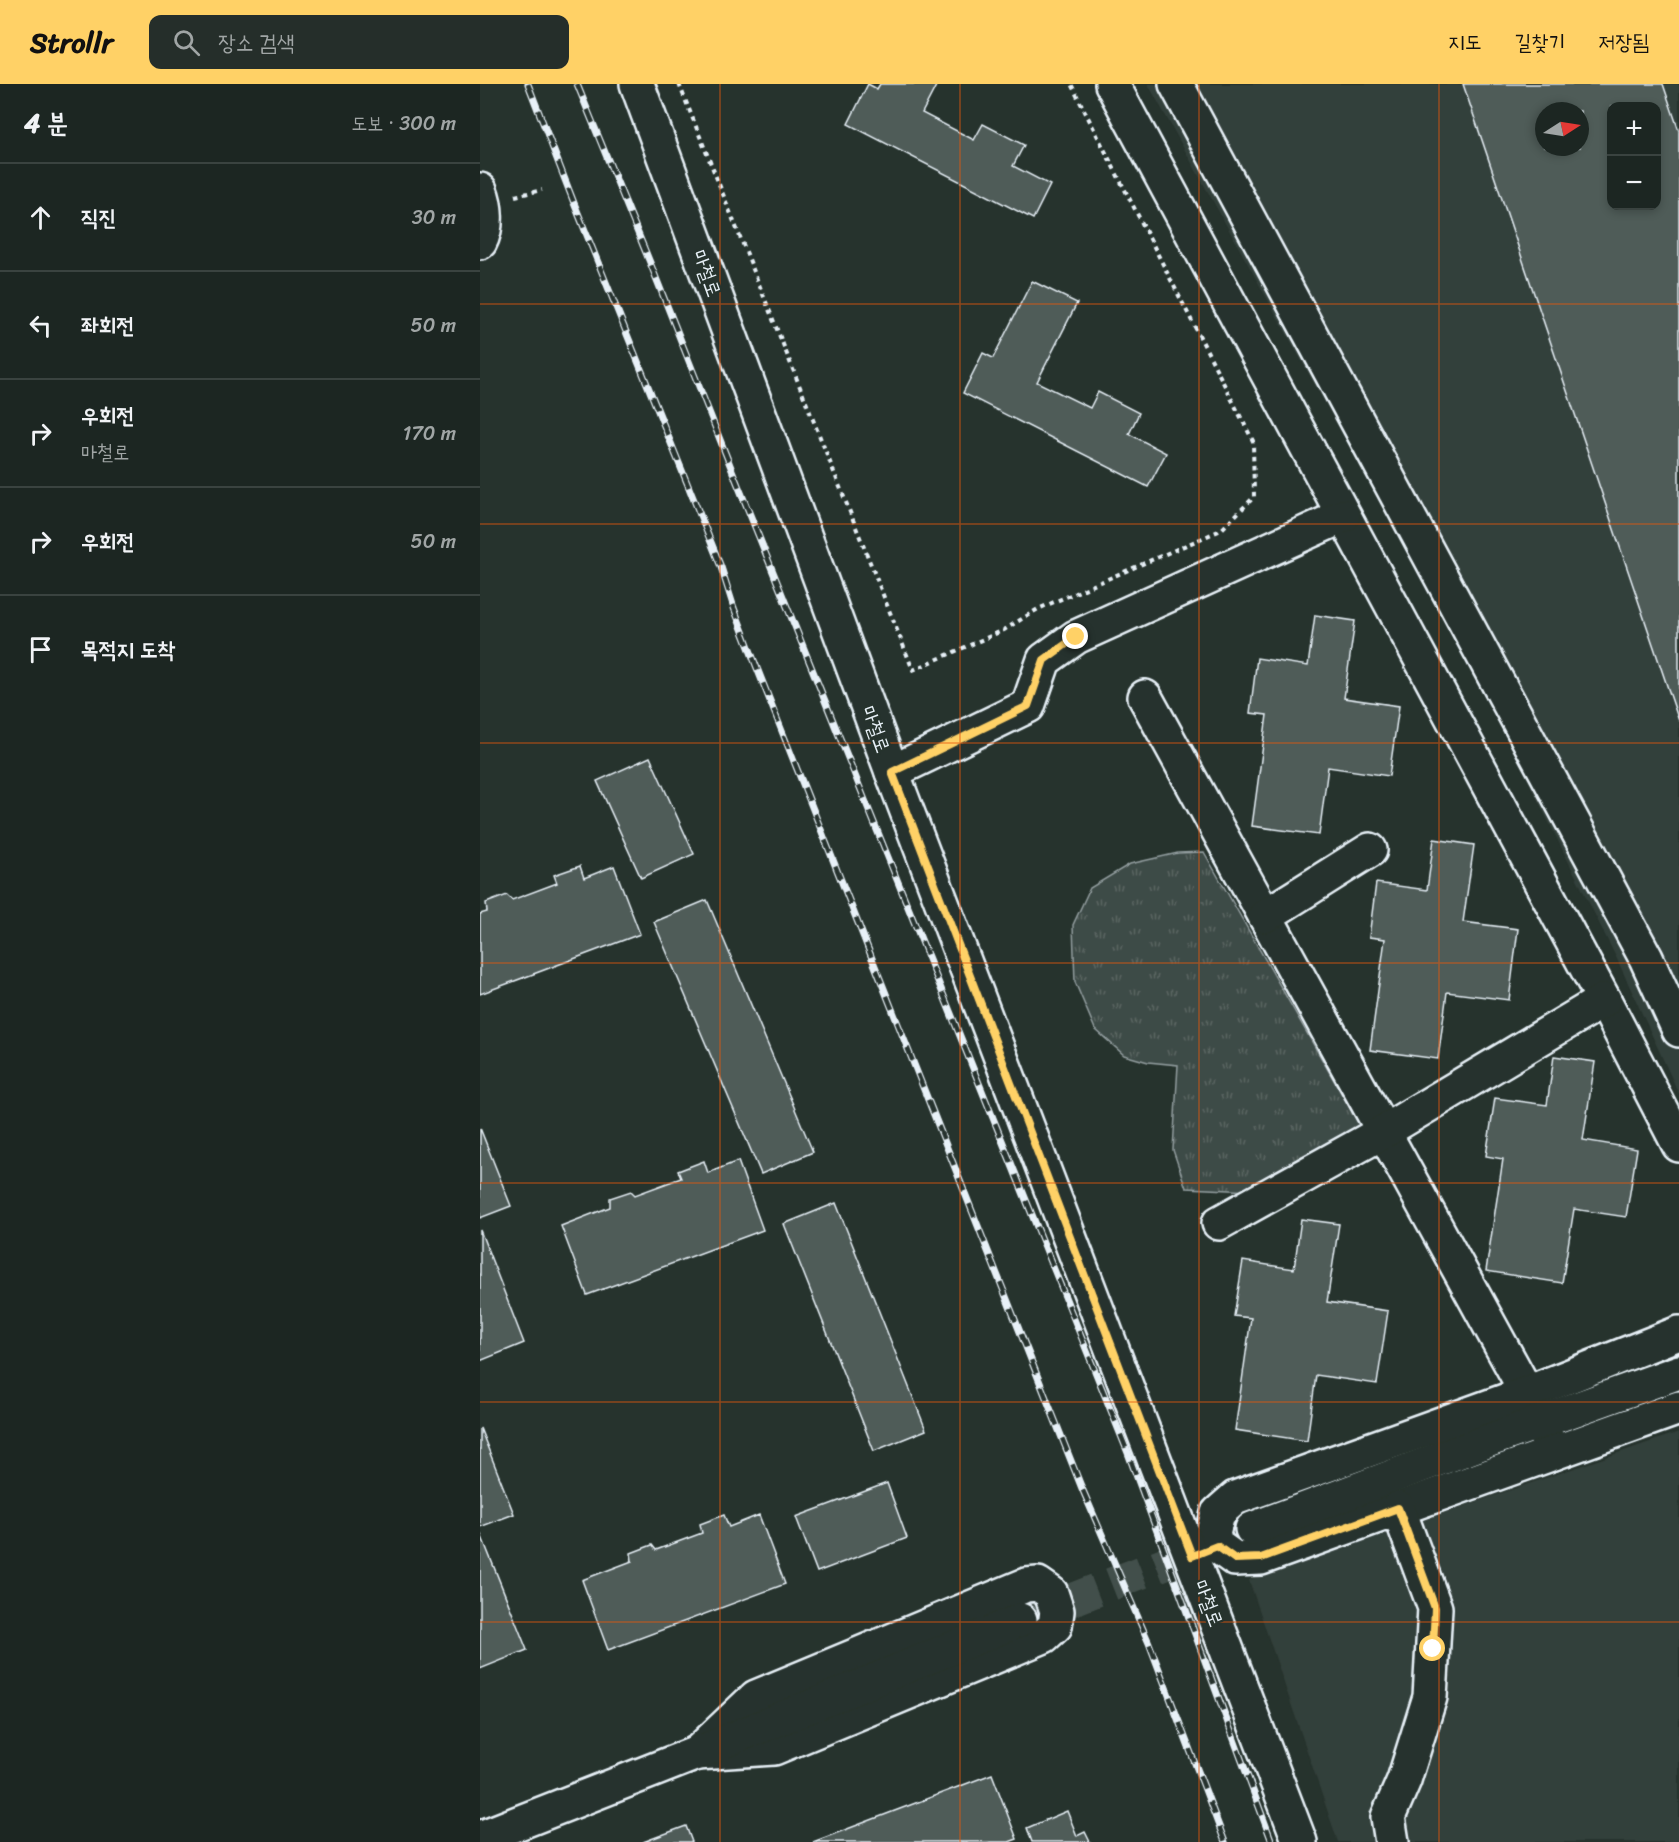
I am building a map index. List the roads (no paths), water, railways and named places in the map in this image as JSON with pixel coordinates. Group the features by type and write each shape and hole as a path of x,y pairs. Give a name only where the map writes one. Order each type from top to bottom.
{"street":[{"name":"마철로","path":"637,84 892,772 1204,1551 1300,1842"},
{"path":"1112,84 1604,1000 1679,1145"},
{"path":"1176,84 1640,948 1679,1030"},
{"path":"480,190 485,203 484,235 480,242"},
{"path":"892,772 1028,706 1044,660 1076,637 1343,516"},
{"path":"1144,697 1527,1393 1553,1453"},
{"path":"1265,916 1370,850"},
{"path":"1218,1223 1383,1132 1604,1000"},
{"path":"1679,1333 1527,1393 1235,1498 1218,1513 1213,1533 1204,1551 1235,1559 1261,1558 1679,1408"},
{"path":"1252,1529 1679,1372"},
{"path":"1392,1842 1388,1817 1404,1780 1430,1697 1435,1608 1398,1508"},
{"path":"1038,1584 1051,1593 1057,1611 1055,1626 1044,1636 774,1748 697,1754 756,1697 1026,1585 1038,1584"},
{"path":"480,1838 697,1754 1020,1620"}],"tunnel":[{"path":"1020,1620 1252,1529"}],"railway":[{"path":"528,84 721,567 757,668 1081,1486 1149,1643 1225,1842"},
{"path":"577,84 1128,1453 1272,1842"}]}
